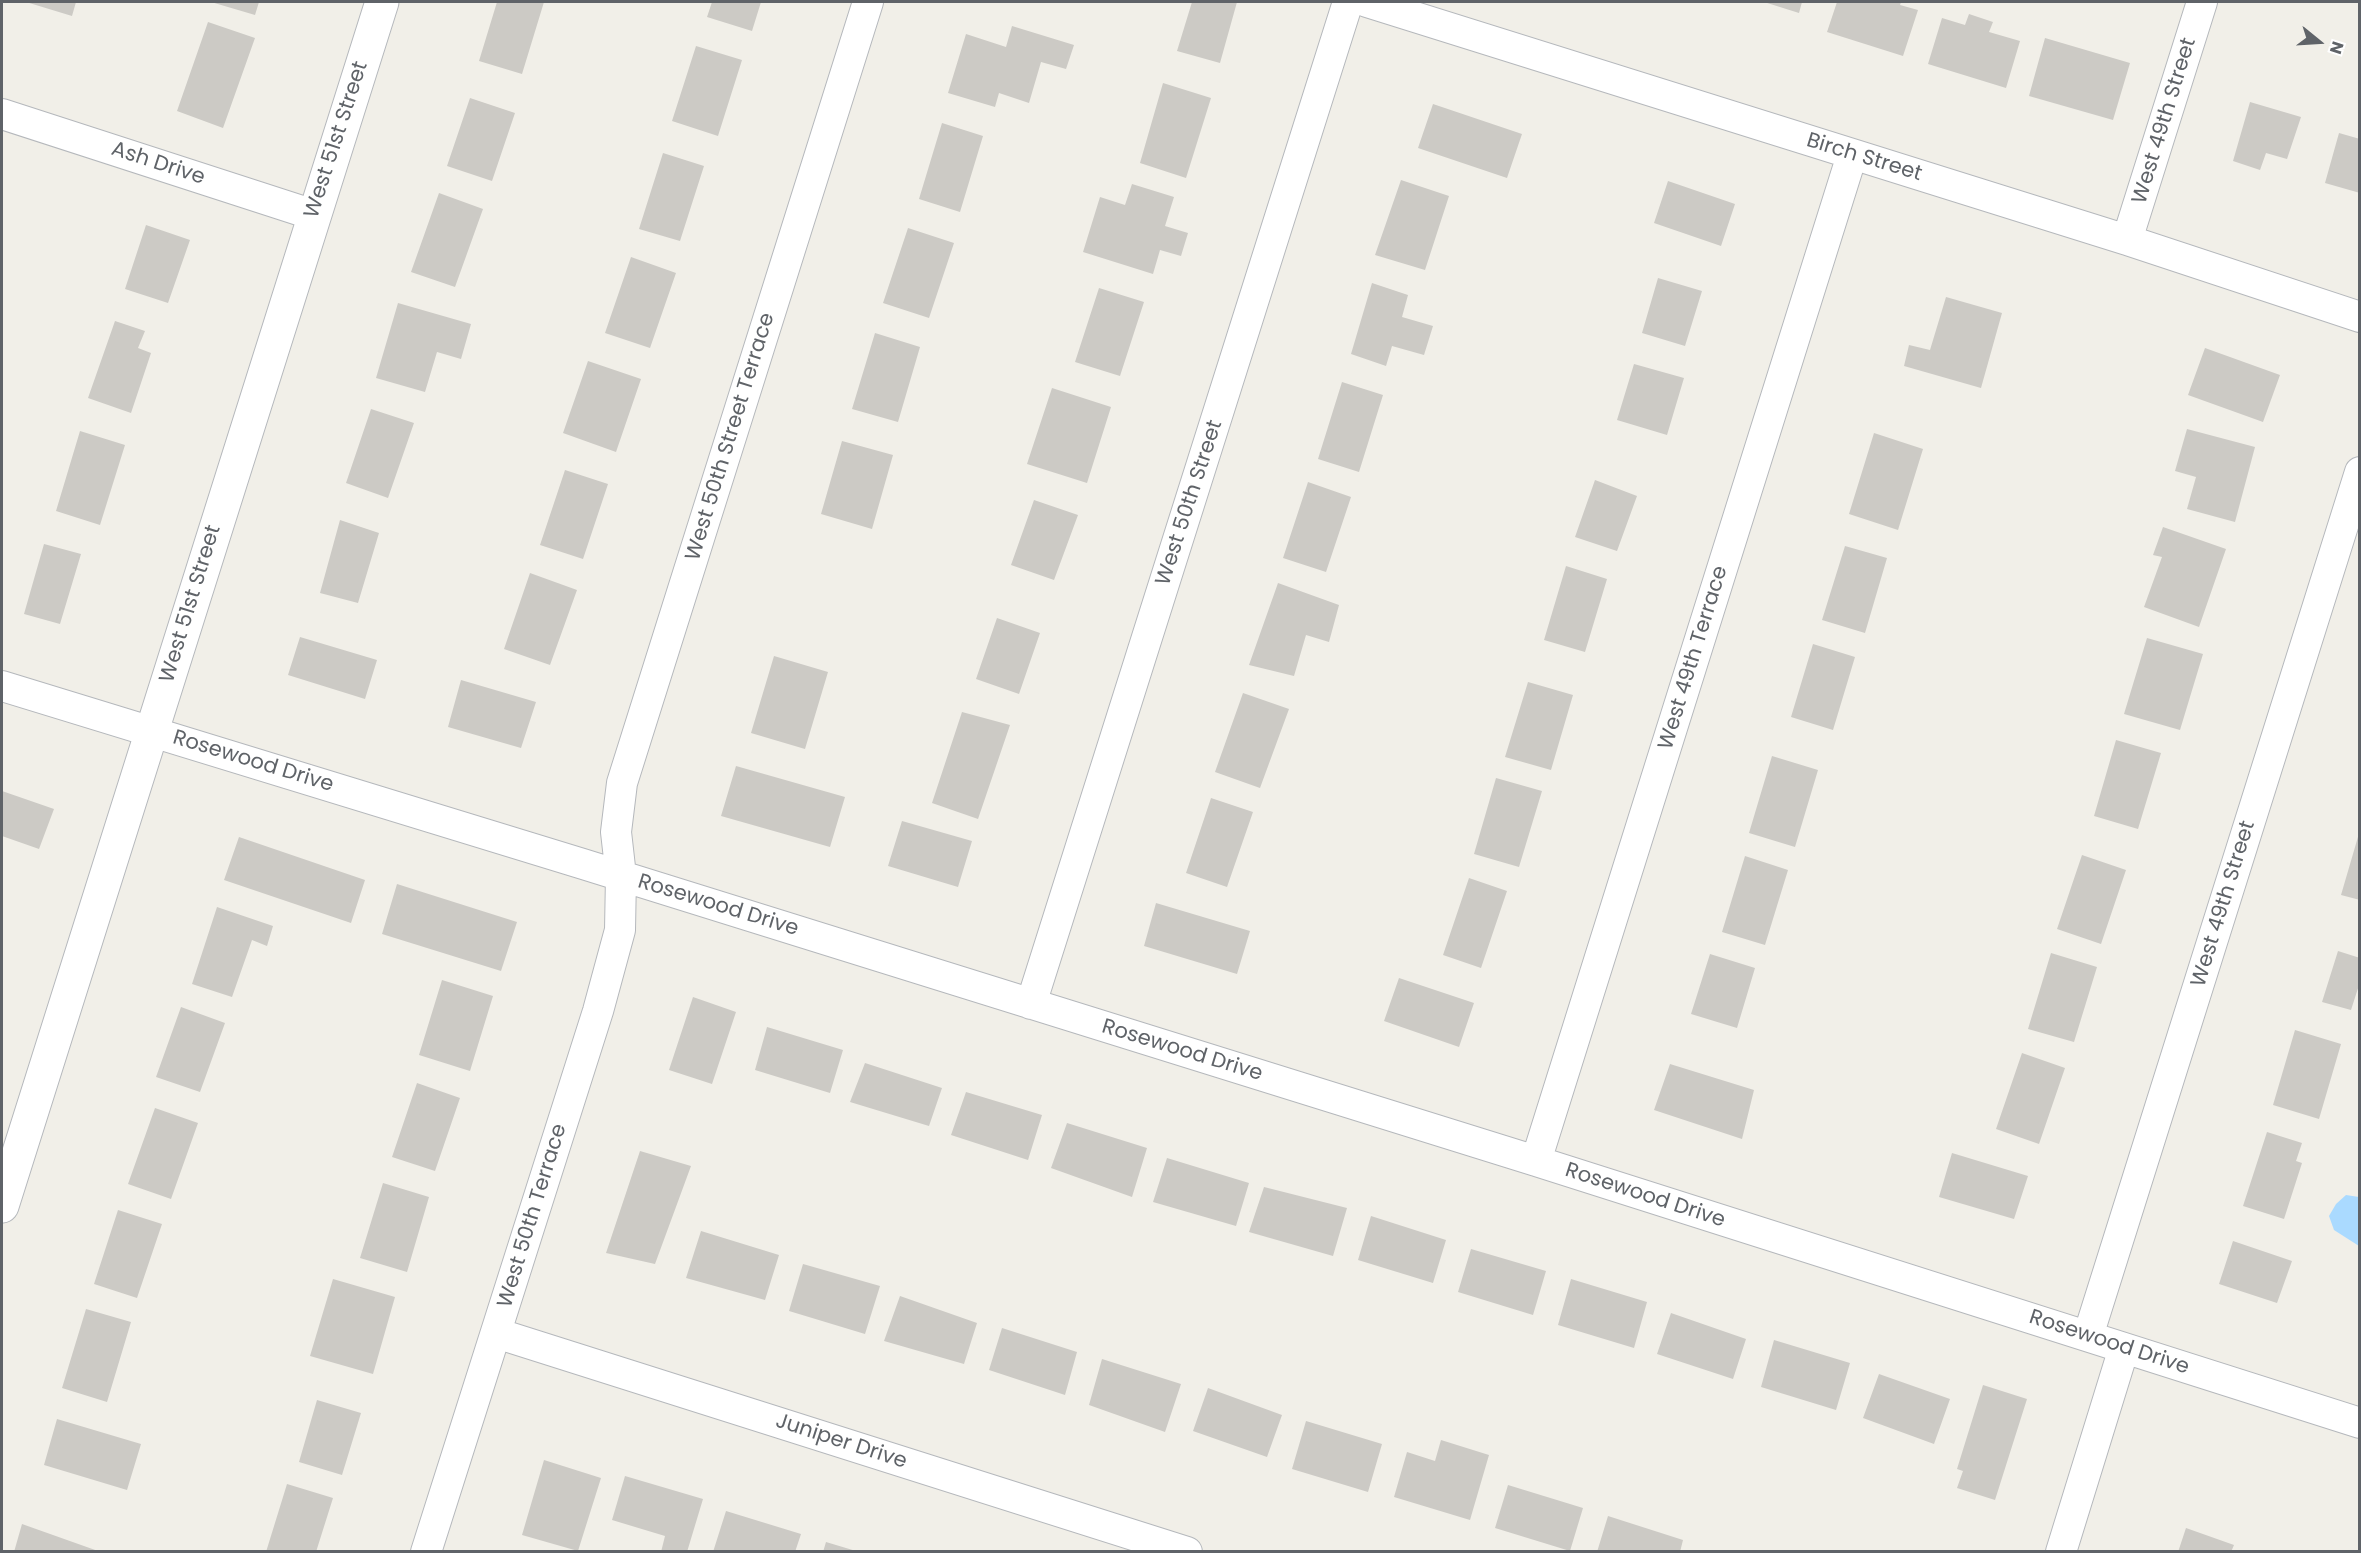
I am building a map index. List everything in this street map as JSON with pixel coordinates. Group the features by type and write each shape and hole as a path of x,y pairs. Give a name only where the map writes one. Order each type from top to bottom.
{"street":[{"name":"West 51st Street","path":"2,1206 382,2"},
{"name":"West 50th Street Terrace","path":"621,876 616,832 622,783 868,2"},
{"name":"West 50th Street","path":"1030,1004 1348,2"},
{"name":"Birch Street","path":"1368,2 2127,240 2360,317"},
{"name":"West 49th Street","path":"2127,240 2202,2"},
{"name":"Ash Drive","path":"2,114 314,215"},
{"name":"West 49th Terrace","path":"1536,1161 1852,155"},
{"name":"West 49th Street","path":"2088,1336 2360,472"},
{"name":"Rosewood Drive","path":"2,686 151,730 1536,1161 2360,1423"},
{"name":"West 50th Terrace","path":"426,1551 598,1011 620,930 621,876"},
{"name":"Juniper Drive","path":"496,1334 1187,1551"},
{"path":"2061,1551 2124,1348"}],"water":[{"path":"2346,1195 2359,1197 2359,1246 2334,1230 2329,1216 2336,1204"}],"building":[{"path":"26,2 76,2 72,16"},
{"path":"211,2 259,2 255,15"},
{"path":"497,2 544,2 522,74 479,61"},
{"path":"712,2 761,2 752,31 707,17"},
{"path":"1192,2 1237,2 1220,63 1177,51"},
{"path":"1764,2 1802,2 1799,13"},
{"path":"1837,2 1901,2 1900,5 1918,10 1903,56 1827,32"},
{"path":"1969,14 1993,22 1989,32 2020,41 2006,88 1928,64 1942,18 1965,25"},
{"path":"208,22 255,38 223,128 177,111"},
{"path":"1012,26 1074,45 1066,69 1041,62 1029,103 999,93 995,107 948,93 966,34 1006,47"},
{"path":"2045,38 2130,63 2113,120 2029,96"},
{"path":"696,46 742,60 718,136 672,121"},
{"path":"1163,83 1211,98 1186,178 1140,163"},
{"path":"470,98 515,113 492,181 447,166"},
{"path":"2250,102 2301,117 2287,159 2266,153 2260,170 2233,161"},
{"path":"1433,104 1522,134 1507,178 1418,148"},
{"path":"942,123 983,136 960,212 919,199"},
{"path":"2339,133 2360,139 2360,193 2325,183"},
{"path":"663,153 704,166 680,241 639,229"},
{"path":"1401,180 1449,196 1425,270 1375,255"},
{"path":"1668,181 1735,204 1721,246 1654,223"},
{"path":"1132,184 1174,197 1165,226 1188,233 1181,256 1160,250 1153,274 1083,252 1100,197 1125,205"},
{"path":"439,193 483,209 455,287 411,272"},
{"path":"146,225 190,240 168,303 125,289"},
{"path":"908,228 954,243 929,318 883,303"},
{"path":"631,257 676,273 650,348 605,333"},
{"path":"1658,278 1702,291 1685,346 1642,333"},
{"path":"1372,283 1408,295 1402,317 1433,326 1424,355 1392,346 1386,366 1351,354"},
{"path":"1099,288 1144,302 1120,376 1075,362"},
{"path":"1946,297 2002,313 1981,388 1904,366 1909,345 1930,350"},
{"path":"398,303 471,324 461,359 437,352 425,392 376,378"},
{"path":"115,321 145,331 138,348 151,353 131,413 88,398"},
{"path":"875,333 920,347 898,422 852,409"},
{"path":"2205,348 2280,375 2263,422 2188,395"},
{"path":"588,361 641,379 616,452 563,433"},
{"path":"1634,364 1684,378 1667,435 1617,420"},
{"path":"1342,382 1383,395 1359,472 1318,459"},
{"path":"1052,388 1111,407 1087,483 1027,464"},
{"path":"371,409 414,423 388,498 346,483"},
{"path":"2187,429 2255,447 2235,522 2187,509 2196,477 2175,471"},
{"path":"80,431 125,445 100,525 56,511"},
{"path":"1874,433 1923,449 1898,530 1849,514"},
{"path":"842,441 893,455 872,529 821,514"},
{"path":"565,470 608,484 583,559 540,545"},
{"path":"1595,480 1637,496 1617,551 1575,537"},
{"path":"1308,482 1351,497 1326,572 1283,558"},
{"path":"1034,500 1078,515 1054,580 1011,565"},
{"path":"340,520 379,533 358,603 320,593"},
{"path":"2163,527 2226,549 2199,627 2144,607 2162,557 2153,555"},
{"path":"44,544 81,554 60,624 24,614"},
{"path":"1845,546 1887,558 1865,633 1822,620"},
{"path":"1566,566 1607,579 1585,652 1544,640"},
{"path":"530,573 577,590 550,665 504,649"},
{"path":"1278,583 1339,605 1329,642 1306,635 1294,676 1249,665"},
{"path":"997,618 1040,633 1019,694 976,679"},
{"path":"300,637 377,660 365,699 288,675"},
{"path":"2147,638 2203,654 2180,730 2124,714"},
{"path":"1813,644 1855,657 1833,730 1791,717"},
{"path":"774,656 828,672 805,749 751,733"},
{"path":"461,680 536,702 521,748 448,727"},
{"path":"1528,682 1573,695 1551,770 1505,757"},
{"path":"1243,693 1289,709 1260,788 1215,772"},
{"path":"962,712 1010,725 978,819 932,803"},
{"path":"2116,740 2161,753 2138,829 2094,816"},
{"path":"1772,756 1818,770 1795,847 1749,833"},
{"path":"736,766 845,797 830,847 721,816"},
{"path":"1496,778 1542,791 1519,867 1474,854"},
{"path":"2,791 54,809 39,849 2,836"},
{"path":"1211,798 1253,812 1227,887 1186,873"},
{"path":"902,821 972,841 958,887 888,866"},
{"path":"2360,830 2360,900 2341,895"},
{"path":"239,837 365,880 351,923 224,880"},
{"path":"2082,855 2126,870 2101,944 2057,929"},
{"path":"1745,856 1788,870 1765,945 1722,932"},
{"path":"1469,878 1507,891 1481,968 1443,955"},
{"path":"397,884 517,922 501,971 382,934"},
{"path":"1156,903 1250,931 1237,974 1144,946"},
{"path":"217,907 273,926 267,946 252,940 232,997 192,984"},
{"path":"2338,951 2360,958 2360,982 2351,1010 2322,1002"},
{"path":"2051,953 2097,967 2074,1042 2028,1029"},
{"path":"1710,954 1755,968 1737,1028 1691,1014"},
{"path":"1399,978 1474,1003 1459,1047 1384,1021"},
{"path":"442,980 493,996 470,1071 419,1055"},
{"path":"693,997 736,1012 712,1084 669,1070"},
{"path":"181,1007 225,1023 200,1092 156,1077"},
{"path":"767,1027 843,1050 830,1093 755,1070"},
{"path":"2295,1030 2341,1044 2319,1119 2273,1105"},
{"path":"2022,1053 2065,1068 2039,1144 1996,1129"},
{"path":"865,1063 942,1088 929,1126 850,1102"},
{"path":"1670,1064 1754,1090 1742,1139 1654,1110"},
{"path":"417,1083 460,1098 435,1171 392,1157"},
{"path":"966,1092 1042,1115 1028,1160 951,1135"},
{"path":"155,1108 198,1123 171,1199 128,1184"},
{"path":"1067,1123 1147,1148 1132,1197 1051,1168"},
{"path":"2267,1132 2302,1143 2296,1161 2302,1163 2284,1219 2243,1206"},
{"path":"640,1151 691,1166 655,1264 606,1253"},
{"path":"1952,1153 2028,1176 2014,1219 1939,1197"},
{"path":"1167,1158 1249,1183 1236,1226 1153,1202"},
{"path":"383,1183 429,1197 407,1272 360,1258"},
{"path":"1264,1187 1347,1208 1333,1256 1249,1232"},
{"path":"118,1210 162,1224 137,1298 94,1284"},
{"path":"1371,1216 1446,1240 1433,1283 1358,1260"},
{"path":"701,1231 779,1255 765,1300 686,1278"},
{"path":"2233,1241 2292,1261 2277,1303 2219,1284"},
{"path":"1471,1249 1546,1271 1533,1315 1458,1292"},
{"path":"803,1264 880,1286 865,1334 789,1311"},
{"path":"333,1279 395,1297 373,1374 310,1356"},
{"path":"1571,1279 1647,1302 1634,1348 1558,1325"},
{"path":"900,1296 977,1323 964,1364 884,1341"},
{"path":"86,1309 131,1322 107,1402 62,1388"},
{"path":"1671,1313 1746,1339 1733,1379 1657,1354"},
{"path":"1002,1328 1077,1352 1065,1395 989,1370"},
{"path":"1774,1340 1850,1363 1836,1410 1761,1387"},
{"path":"1102,1359 1181,1384 1165,1432 1089,1405"},
{"path":"1879,1374 1950,1399 1934,1444 1863,1418"},
{"path":"1983,1385 2027,1399 1995,1500 1957,1488 1963,1471 1957,1469"},
{"path":"1208,1388 1282,1415 1267,1457 1193,1431"},
{"path":"317,1400 361,1413 342,1475 299,1462"},
{"path":"57,1419 141,1444 127,1490 44,1465"},
{"path":"1306,1421 1382,1444 1368,1492 1292,1469"},
{"path":"1441,1440 1489,1455 1470,1520 1394,1497 1407,1452 1435,1461"},
{"path":"544,1460 601,1478 578,1551 522,1535"},
{"path":"625,1476 703,1499 687,1552 661,1552 665,1536 612,1520"},
{"path":"287,1484 333,1498 316,1552 266,1552"},
{"path":"1508,1485 1583,1508 1570,1551 1495,1528"},
{"path":"726,1511 801,1534 795,1552 713,1552"},
{"path":"1608,1516 1683,1540 1680,1552 1597,1552"},
{"path":"22,1524 98,1551 14,1552"},
{"path":"2186,1528 2234,1545 2231,1552 2178,1552"},
{"path":"826,1542 856,1551 856,1552 823,1552"}]}
